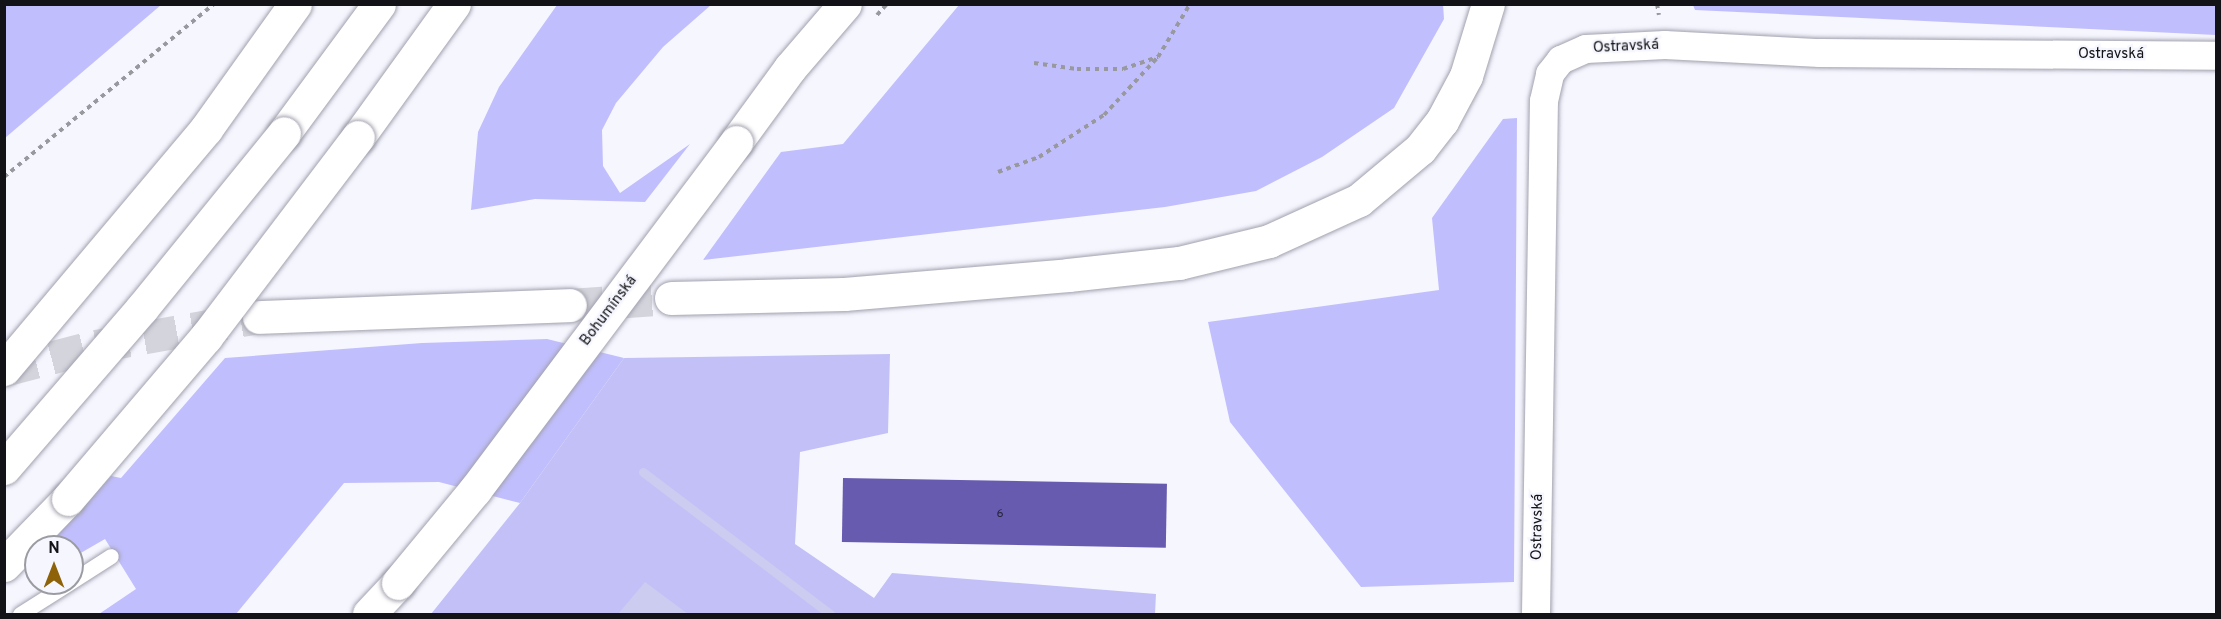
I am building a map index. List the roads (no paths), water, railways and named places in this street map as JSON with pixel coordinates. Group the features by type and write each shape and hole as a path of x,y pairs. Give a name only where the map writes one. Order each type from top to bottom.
{"main road":[{"path":"4,369 206,129 295,4"},
{"path":"4,468 142,308 284,133 379,4"},
{"path":"4,565 68,499 206,337 358,137 454,4"},
{"name":"Bohumínská","path":"369,615 475,490 790,68 845,4"},
{"path":"671,298 844,294 1068,275 1179,263 1269,241 1359,200 1420,149 1442,121 1466,76 1488,4"},
{"path":"259,318 570,305"}],"street":[{"name":"Ostravská","path":"1536,615 1544,101 1550,74 1561,60 1586,49 1665,45 1820,53 2217,56"}],"lane":[{"path":"84,573 111,556"},
{"path":"20,615 50,595"}],"waterway":[{"path":"643,472 830,614"}],"tunnel":[{"path":"570,305 671,298"},
{"path":"4,370 96,346 259,317"}]}
